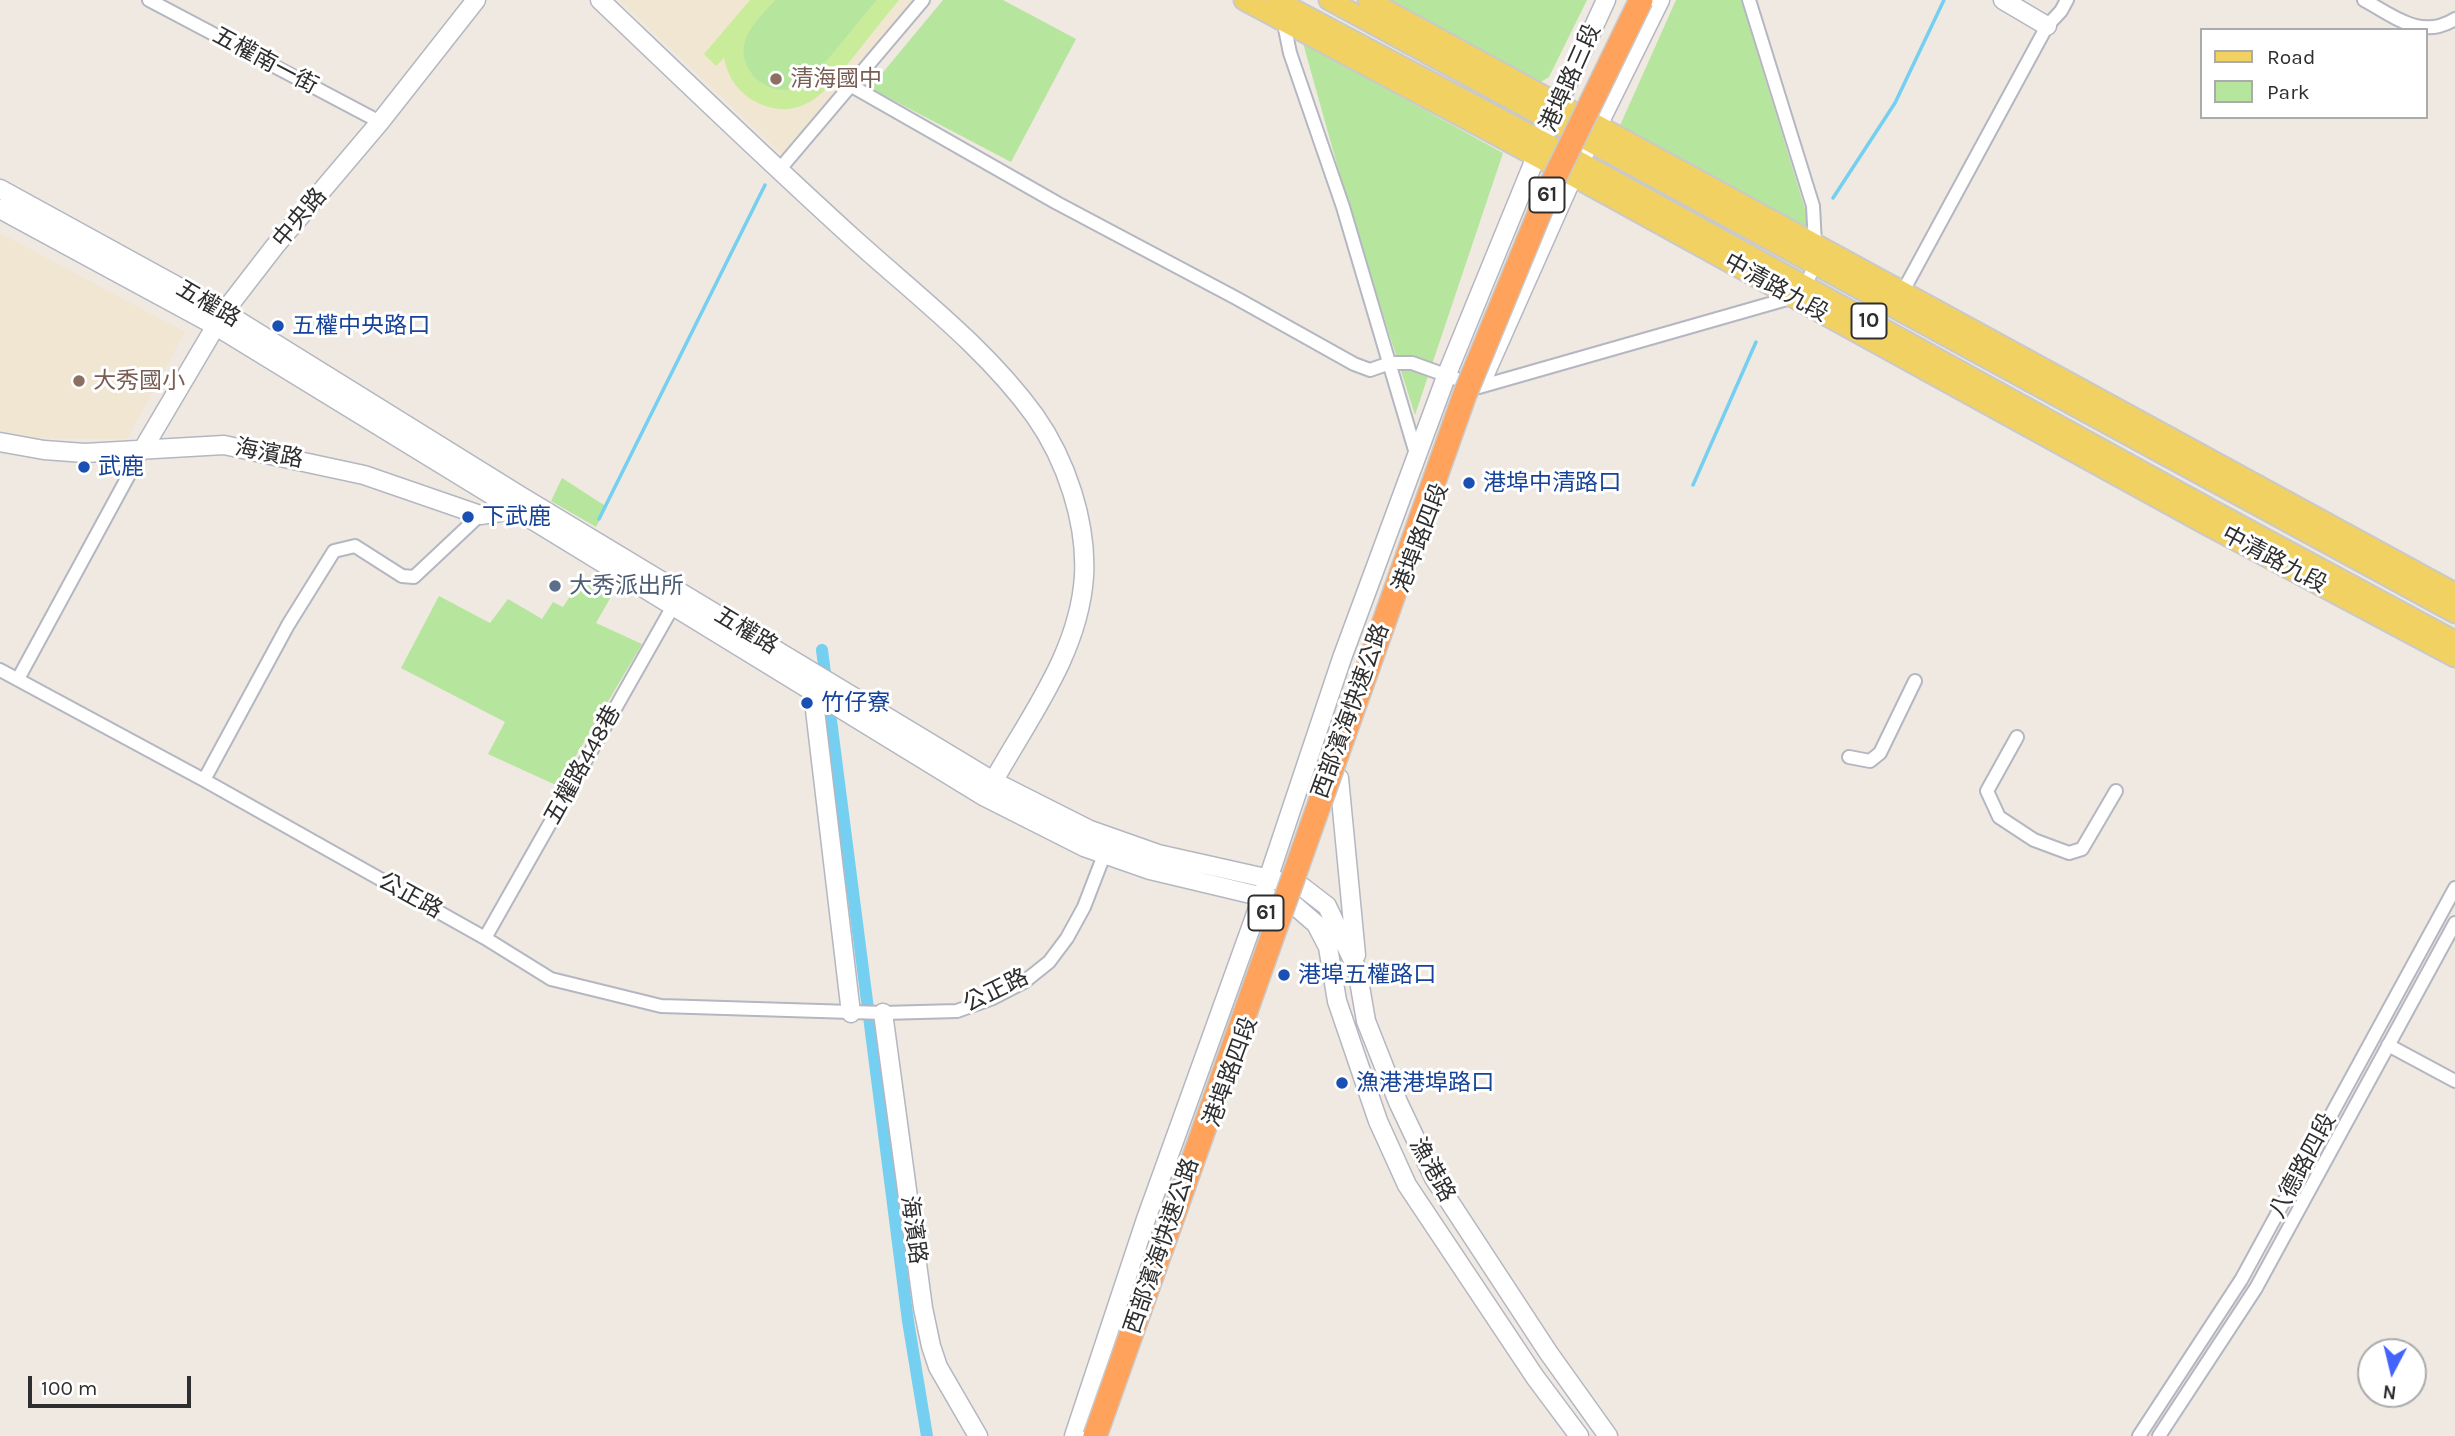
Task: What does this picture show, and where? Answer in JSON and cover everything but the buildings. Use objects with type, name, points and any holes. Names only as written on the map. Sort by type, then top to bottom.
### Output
[{"type":"highway","name":"西部濱海快速公路","points":[[1082,1436],[1451,390],[1542,173],[1624,0]]},
{"type":"highway","name":"西部濱海快速公路","points":[[1095,1436],[1465,394],[1551,184],[1641,0]]},
{"type":"main road","name":"中清路九段","points":[[1244,0],[1281,6],[1800,291],[2455,641]]},
{"type":"main road","name":"中清路九段","points":[[1329,0],[1815,243],[1902,293],[2455,593]]},
{"type":"main road","name":"中清路九段","points":[[1368,0],[1554,112]]},
{"type":"main road","name":"中清路九段","points":[[1594,133],[1816,263],[2455,613]]},
{"type":"main road","name":"中清路九段","points":[[1800,291],[2163,501],[2455,657]]},
{"type":"street","name":"五權南一街","points":[[149,0],[380,122]]},
{"type":"street","name":"中央路","points":[[143,449],[220,319],[275,246],[380,122],[476,0]]},
{"type":"street","points":[[600,0],[779,170],[1002,373],[1037,419],[1059,460],[1071,491],[1083,547],[1084,574],[1078,618],[1058,669],[989,789]]},
{"type":"street","points":[[779,170],[923,0]]},
{"type":"street","name":"港埠路三段","points":[[1539,149],[1606,0]]},
{"type":"street","name":"港埠路三段","points":[[1594,133],[1660,0]]},
{"type":"street","points":[[850,85],[1057,204],[1354,363],[1370,370],[1390,363],[1412,363],[1479,387],[1800,291],[1816,263],[1812,206],[1749,0]]},
{"type":"street","points":[[2003,0],[2047,26]]},
{"type":"street","points":[[1902,293],[2047,26],[2067,0]]},
{"type":"street","points":[[2364,0],[2415,26],[2425,28]]},
{"type":"street","points":[[1281,6],[1290,53],[1343,207],[1417,457]]},
{"type":"street","points":[[2427,28],[2455,19]]},
{"type":"street","name":"港埠路四段","points":[[1104,1436],[1198,1163],[1339,778],[1395,607],[1479,387],[1594,133]]},
{"type":"street","name":"港埠路四段","points":[[1074,1436],[1146,1219],[1262,897],[1342,658],[1447,374],[1539,149]]},
{"type":"street","name":"五權路","points":[[0,189],[220,319],[989,789],[1060,836],[1158,854],[1301,886]]},
{"type":"street","name":"五權路","points":[[0,209],[220,319]]},
{"type":"street","name":"海濱路","points":[[0,442],[44,450],[85,453],[224,445],[363,475],[480,515],[519,503]]},
{"type":"street","points":[[18,680],[143,449]]},
{"type":"street","points":[[204,780],[288,625],[334,551],[355,546],[402,576],[414,577],[480,515]]},
{"type":"street","name":"五權路","points":[[678,599],[813,693],[989,789]]},
{"type":"street","name":"五權路448巷","points":[[485,938],[678,599]]},
{"type":"street","name":"公正路","points":[[0,670],[204,780],[485,938],[551,979],[661,1006],[851,1013],[957,1011],[993,998],[1024,982],[1049,962],[1067,938],[1084,907],[1108,846]]},
{"type":"street","points":[[1849,757],[1870,761],[1880,752],[1915,681]]},
{"type":"street","points":[[813,693],[851,1013]]},
{"type":"street","points":[[2017,737],[1987,792],[1999,817],[2034,840],[2068,853],[2082,849],[2116,791]]},
{"type":"street","points":[[1339,778],[1357,969]]},
{"type":"street","name":"五權路","points":[[1108,846],[1150,870],[1293,904]]},
{"type":"street","name":"漁港路","points":[[1301,886],[1326,906],[1357,969],[1366,1021],[1410,1130],[1434,1178],[1548,1352],[1608,1436]]},
{"type":"street","name":"八德路四段","points":[[2139,1436],[2242,1280],[2451,907],[2455,888]]},
{"type":"street","name":"漁港路","points":[[1293,904],[1317,924],[1328,947],[1337,1001],[1378,1121],[1407,1185],[1535,1377],[1578,1436]]},
{"type":"street","name":"八德路四段","points":[[2159,1436],[2256,1288],[2455,923]]},
{"type":"street","name":"海濱路","points":[[883,1013],[921,1294],[931,1346],[939,1367],[978,1436]]},
{"type":"street","points":[[2388,1045],[2455,1081]]},
{"type":"street","points":[[2242,1280],[2256,1288]]},
{"type":"shaded area","name":"清海國中","points":[[619,0],[918,0],[785,157]]},
{"type":"shaded area","name":"大秀國小","points":[[0,233],[185,332],[127,439],[30,438],[0,430]]},
{"type":"green space","points":[[750,0],[775,0],[747,34],[743,49],[747,68],[768,87],[787,90],[812,79],[877,0],[899,0],[825,90],[814,99],[789,109],[775,108],[751,99],[735,85],[724,58],[716,66],[704,54]]},
{"type":"green space","points":[[775,0],[877,0],[812,79],[797,87],[777,90],[753,76],[747,68],[743,49],[747,34]]},
{"type":"green space","points":[[943,0],[1003,0],[1076,39],[1011,162],[870,88]]},
{"type":"green space","points":[[1387,0],[1587,0],[1549,77],[1539,83]]},
{"type":"green space","points":[[1676,0],[1741,0],[1813,235],[1618,130]]},
{"type":"green space","points":[[1303,43],[1503,153],[1415,415],[1348,204]]},
{"type":"green space","points":[[562,478],[607,507],[596,527],[551,501]]},
{"type":"green space","points":[[582,578],[612,595],[596,623],[642,644],[558,786],[488,754],[505,722],[401,668],[439,596],[490,623],[508,599],[542,619],[553,602],[563,607]]},
{"type":"waterway","points":[[1833,198],[1895,103],[1944,0]]},
{"type":"waterway","points":[[599,519],[765,185]]},
{"type":"waterway","points":[[1693,485],[1756,342]]},
{"type":"waterway","points":[[822,650],[908,1321],[927,1436]]},
{"type":"place","name":"清海國中","points":[[776,79]]},
{"type":"place","name":"五權中央路口","points":[[278,326]]},
{"type":"place","name":"大秀國小","points":[[79,381]]},
{"type":"place","name":"武鹿","points":[[84,467]]},
{"type":"place","name":"港埠中清路口","points":[[1469,483]]},
{"type":"place","name":"下武鹿","points":[[468,517]]},
{"type":"place","name":"大秀派出所","points":[[555,586]]},
{"type":"place","name":"竹仔寮","points":[[807,703]]},
{"type":"place","name":"港埠五權路口","points":[[1284,975]]},
{"type":"place","name":"漁港港埠路口","points":[[1342,1083]]}]
